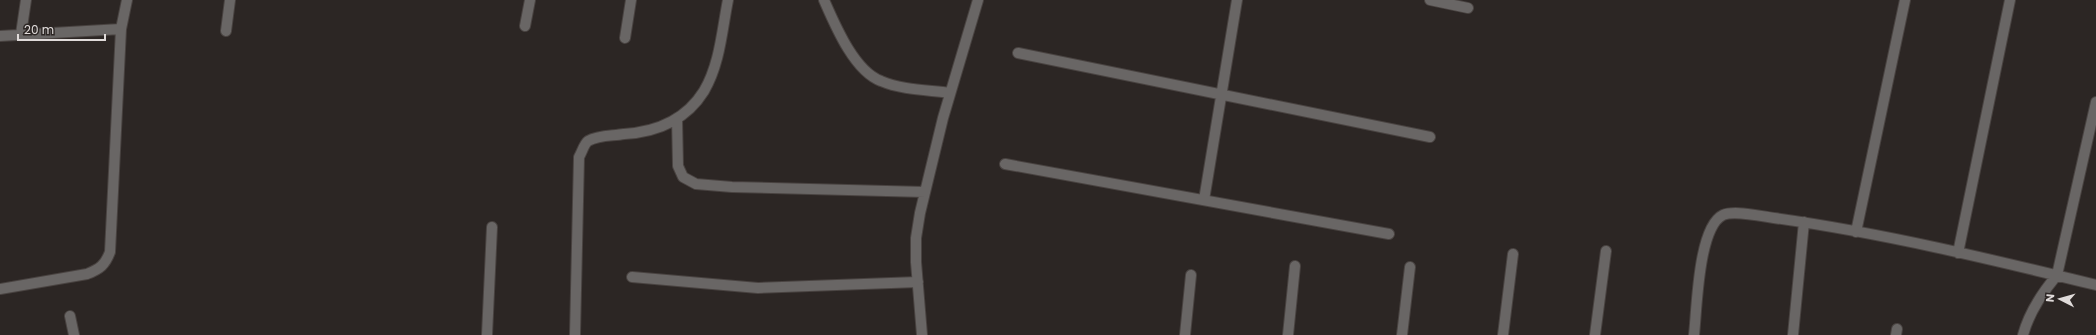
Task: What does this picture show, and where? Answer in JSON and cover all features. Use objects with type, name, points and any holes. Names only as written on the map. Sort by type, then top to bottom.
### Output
[{"type":"street","points":[[21,34],[26,0]]},
{"type":"street","points":[[0,289],[87,274],[98,270],[106,263],[110,252],[121,29],[127,0]]},
{"type":"street","points":[[226,31],[230,0]]},
{"type":"street","points":[[525,26],[530,0]]},
{"type":"street","points":[[625,38],[631,0]]},
{"type":"street","points":[[575,335],[577,191],[580,157],[586,142],[598,137],[643,133],[666,125],[687,112],[704,91],[716,64],[728,0]]},
{"type":"street","points":[[824,0],[847,47],[863,70],[880,81],[950,93]]},
{"type":"street","points":[[922,335],[916,238],[925,192],[950,93],[978,0]]},
{"type":"street","points":[[1204,200],[1237,0]]},
{"type":"street","points":[[1430,0],[1468,8]]},
{"type":"street","points":[[1856,232],[1905,0]]},
{"type":"street","points":[[1958,253],[2010,0]]},
{"type":"street","points":[[0,36],[121,29]]},
{"type":"street","points":[[1018,53],[1430,137]]},
{"type":"street","points":[[2023,335],[2025,325],[2040,296],[2057,276],[2096,102]]},
{"type":"street","points":[[677,118],[678,166],[683,176],[696,184],[732,187],[925,192]]},
{"type":"street","points":[[1005,164],[1389,234]]},
{"type":"street","points":[[1694,335],[1704,246],[1712,224],[1723,215],[1739,214],[1804,222],[1958,253],[2096,285]]},
{"type":"street","points":[[1793,335],[1804,222]]},
{"type":"street","points":[[487,335],[492,227]]},
{"type":"street","points":[[1595,335],[1606,251]]},
{"type":"street","points":[[1503,335],[1513,254]]},
{"type":"street","points":[[1288,335],[1295,266]]},
{"type":"street","points":[[1402,335],[1410,267]]},
{"type":"street","points":[[1186,335],[1191,274]]},
{"type":"street","points":[[632,277],[758,288],[918,282]]},
{"type":"street","points":[[70,316],[74,335]]}]
